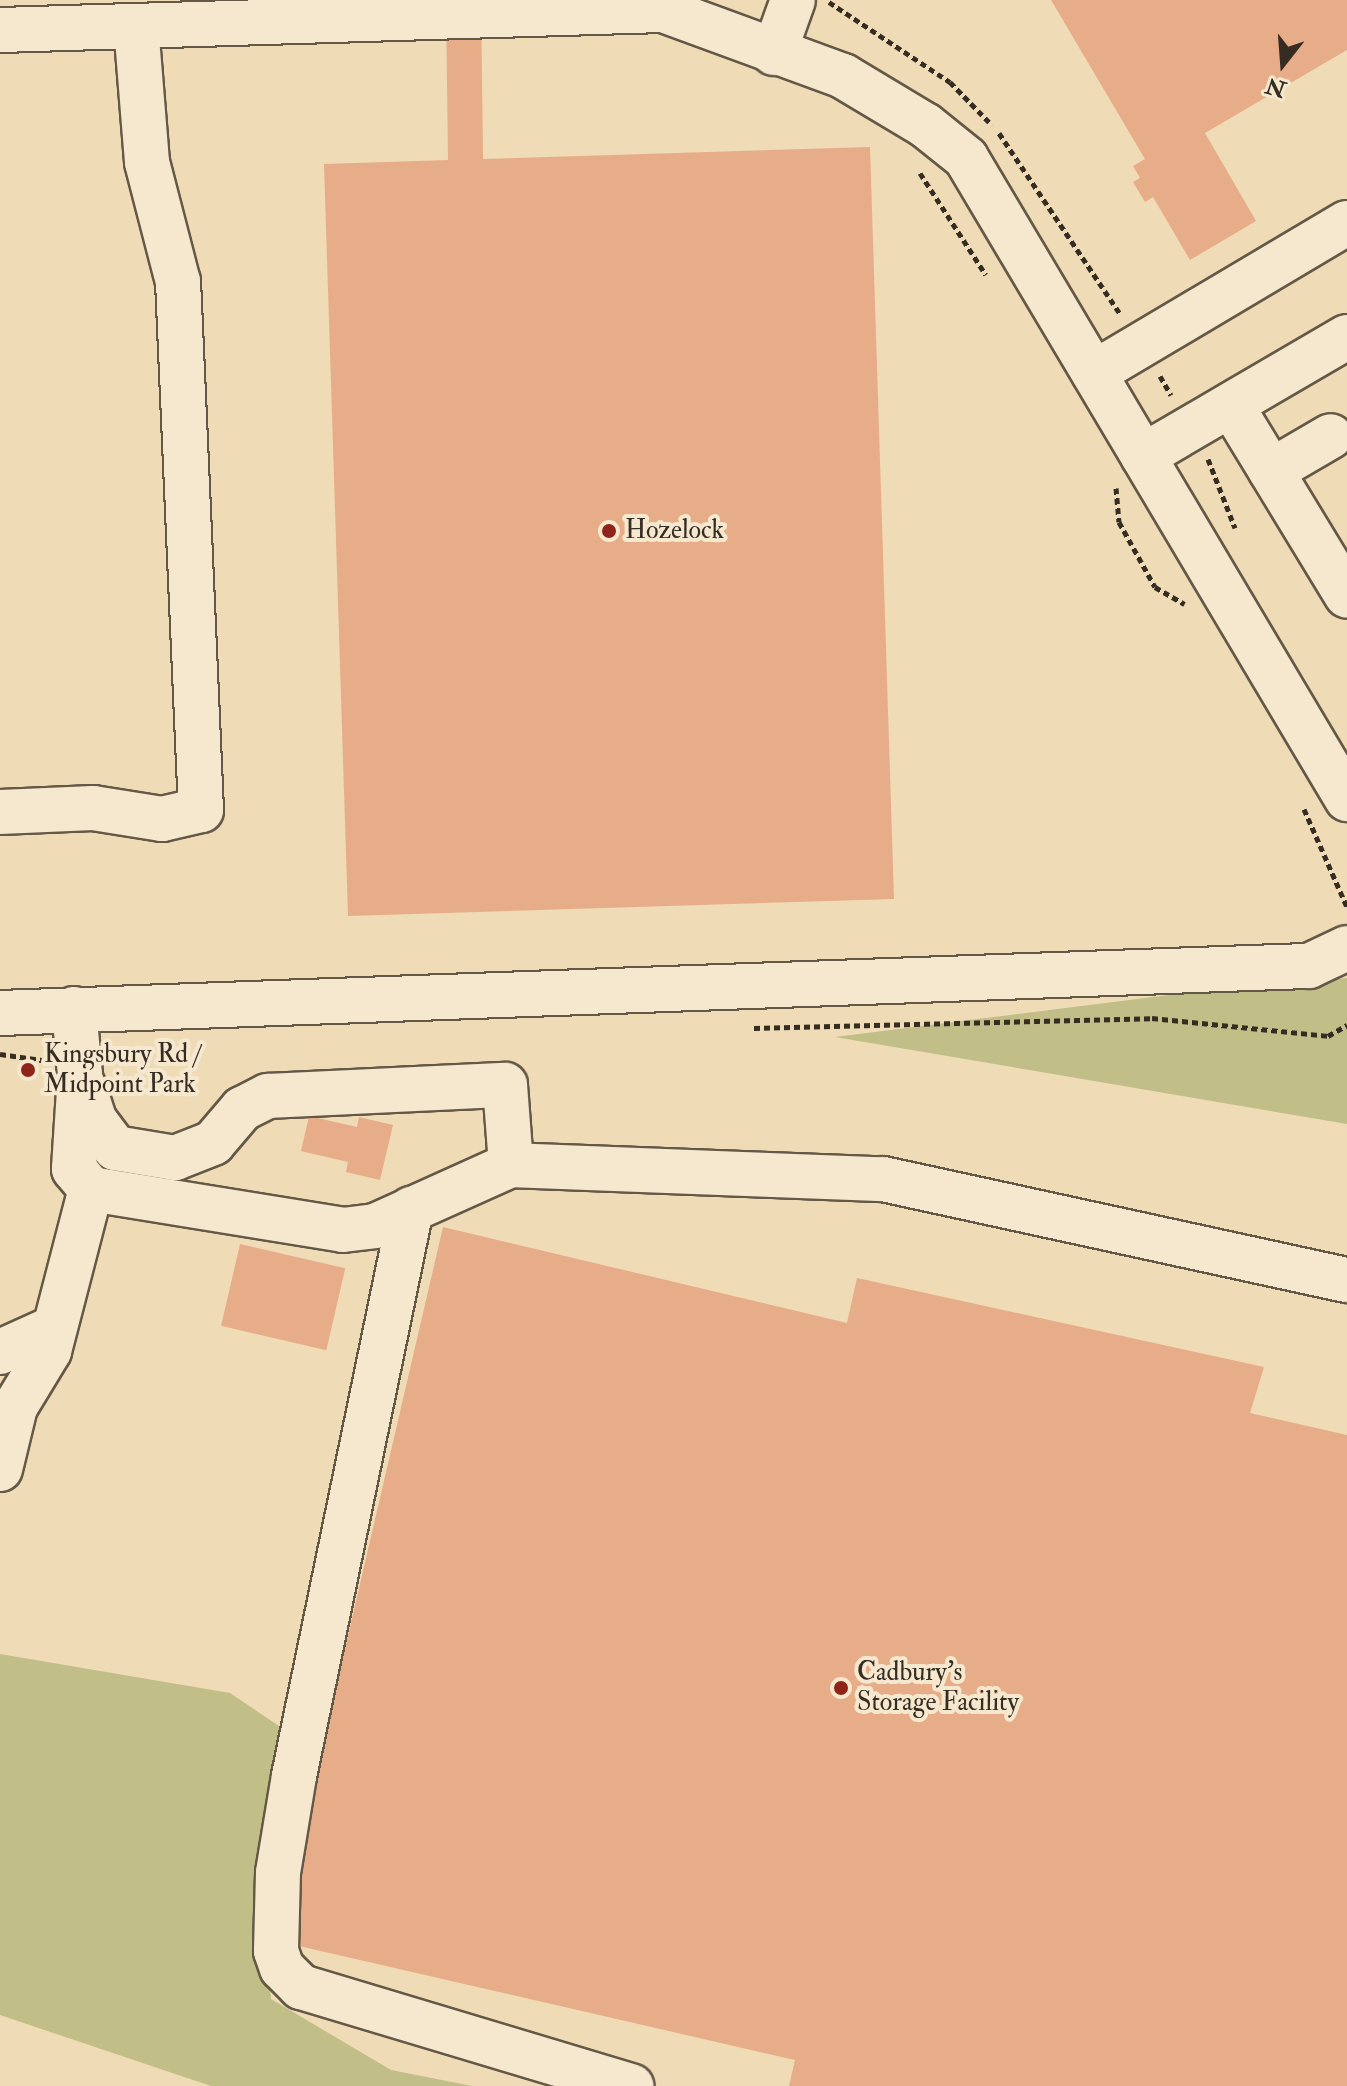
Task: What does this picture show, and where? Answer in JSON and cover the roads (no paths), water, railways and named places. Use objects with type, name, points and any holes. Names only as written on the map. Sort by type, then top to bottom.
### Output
[{"type":"lane","points":[[774,53],[793,0]]},
{"type":"lane","points":[[0,30],[663,10],[843,76],[925,125],[966,158],[1094,373],[1126,465],[1347,799]]},
{"type":"lane","points":[[0,812],[93,808],[162,819],[201,810],[178,282],[147,162],[136,26]]},
{"type":"lane","points":[[1094,373],[1347,223]]},
{"type":"lane","points":[[1126,465],[1347,337]]},
{"type":"lane","points":[[1231,405],[1271,471],[1331,534],[1347,596]]},
{"type":"lane","points":[[1271,471],[1331,436]]},
{"type":"lane","points":[[0,1013],[1309,966],[1347,948]]},
{"type":"lane","points":[[74,1009],[79,1068],[74,1169],[91,1189],[343,1230],[375,1226],[511,1165],[883,1179],[1347,1280]]},
{"type":"lane","points":[[79,1068],[95,1121],[115,1148],[175,1158],[213,1143],[242,1109],[268,1096],[505,1085],[511,1165]]},
{"type":"lane","points":[[0,1469],[15,1407],[49,1351],[51,1329],[91,1189]]},
{"type":"lane","points":[[411,1209],[297,1761],[278,1873],[276,1951],[282,1968],[301,1987],[632,2086]]},
{"type":"lane","points":[[0,1352],[51,1329]]},
{"type":"place","name":"Hozelock","points":[[609,531]]},
{"type":"place","name":"Kingsbury Rd / Midpoint Park","points":[[28,1070]]},
{"type":"place","name":"Cadbury's Storage Facility","points":[[841,1688]]}]
